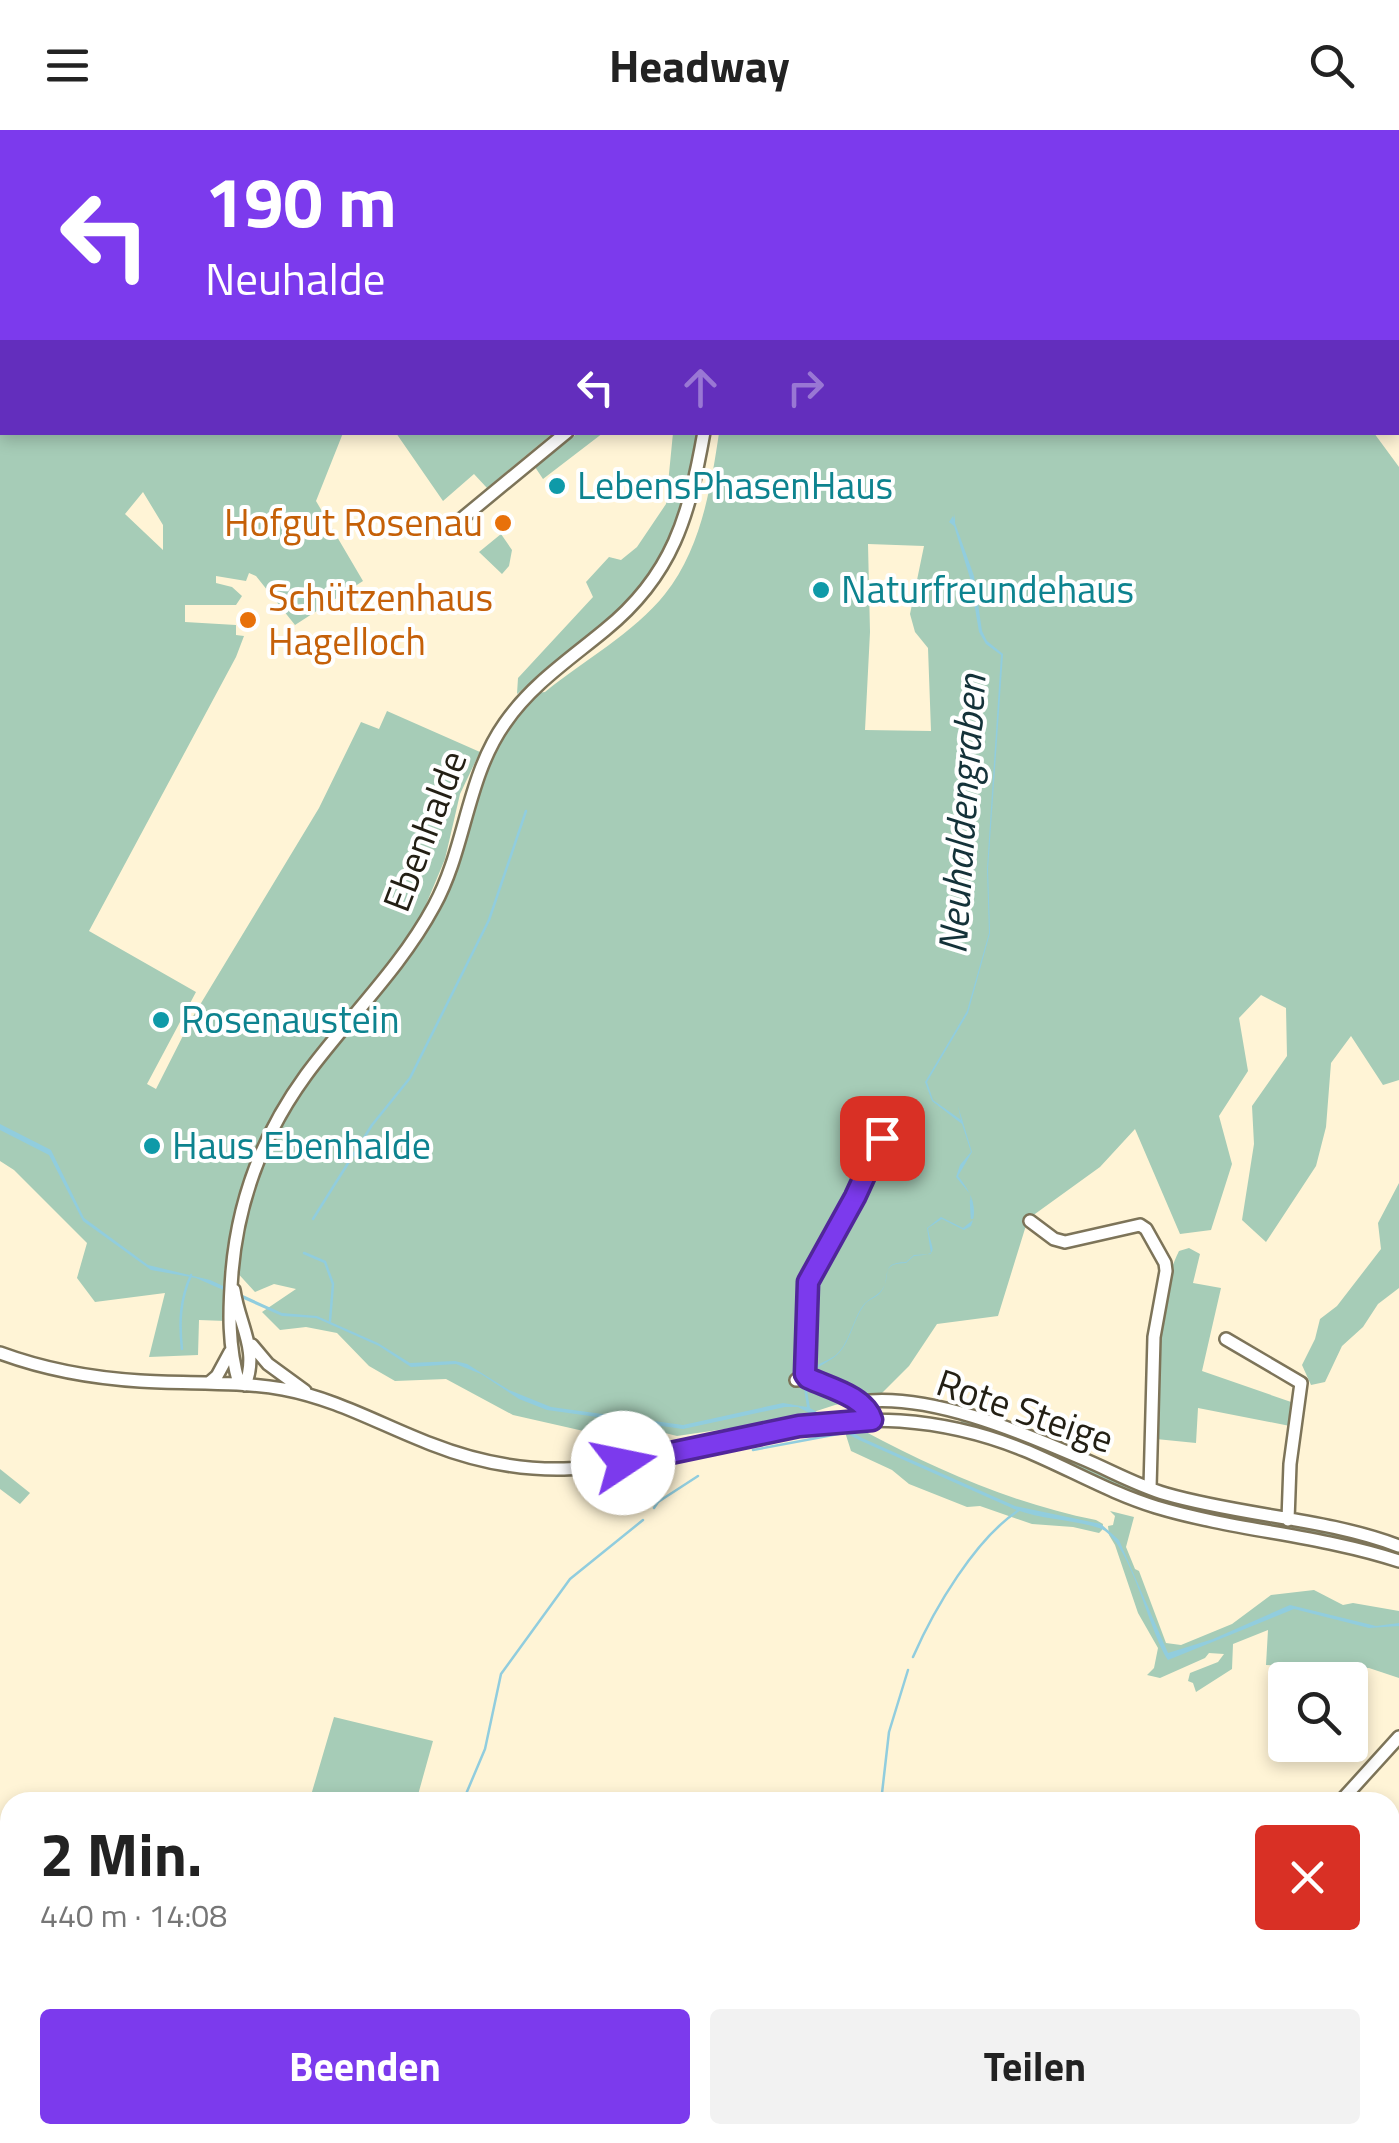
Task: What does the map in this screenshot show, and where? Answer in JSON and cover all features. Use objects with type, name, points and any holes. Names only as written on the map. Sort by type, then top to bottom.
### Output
[{"type":"street","points":[[459,520],[563,435]]},
{"type":"street","name":"Ebenhalde","points":[[242,1385],[230,1352],[228,1305],[232,1276],[247,1191],[281,1113],[308,1073],[404,954],[430,914],[451,870],[480,767],[506,721],[540,683],[628,609],[665,564],[689,508],[703,435]]},
{"type":"street","points":[[868,1420],[869,1412],[859,1402],[802,1379],[808,1282],[882,1138]]},
{"type":"street","name":"Rote Steige","points":[[1030,1221],[1054,1239],[1066,1242],[1140,1226],[1146,1229],[1165,1262],[1154,1338],[1150,1488]]},
{"type":"street","name":"Ebenhalde","points":[[232,1276],[240,1319],[250,1342],[252,1366],[242,1385]]},
{"type":"street","points":[[1226,1339],[1301,1383],[1290,1464],[1288,1520]]},
{"type":"street","points":[[250,1342],[280,1375],[313,1396]]},
{"type":"street","points":[[209,1383],[230,1352]]},
{"type":"street","points":[[0,1354],[78,1375],[242,1385],[313,1396],[447,1450],[530,1468],[612,1464],[799,1426],[868,1420],[925,1424],[980,1435],[1024,1450],[1158,1508],[1329,1541],[1399,1561]]},
{"type":"street","name":"Rote Steige","points":[[859,1402],[878,1400],[928,1407],[998,1426],[1150,1488],[1399,1546]]},
{"type":"street","points":[[1349,1792],[1399,1737]]},
{"type":"green space","points":[[0,435],[342,435],[316,501],[363,581],[295,625],[256,576],[249,573],[246,581],[216,576],[216,583],[232,587],[242,596],[236,605],[185,605],[185,622],[236,625],[236,635],[244,636],[89,931],[196,992],[147,1084],[156,1089],[192,1018],[319,808],[361,722],[379,729],[387,711],[480,752],[460,794],[445,859],[420,919],[387,972],[271,1123],[241,1187],[224,1273],[226,1321],[199,1320],[198,1355],[149,1357],[165,1293],[95,1302],[77,1278],[87,1243],[14,1170],[0,1161]],"holes":[[[143,492],[163,525],[163,550],[125,514]]]},
{"type":"green space","points":[[397,435],[551,435],[487,488],[474,474],[443,501]]},
{"type":"green space","points":[[575,435],[600,435],[543,479],[535,467]]},
{"type":"green space","points":[[673,435],[698,435],[679,523],[650,575],[610,619],[517,694],[518,678],[593,597],[586,582],[609,557],[621,560],[637,547],[666,504]]},
{"type":"green space","points":[[719,435],[1375,435],[1399,467],[1399,1080],[1383,1085],[1351,1036],[1331,1063],[1326,1127],[1316,1166],[1266,1242],[1242,1220],[1254,1144],[1252,1106],[1287,1056],[1286,1008],[1261,995],[1239,1018],[1248,1071],[1219,1116],[1232,1164],[1211,1230],[1180,1234],[1135,1129],[1100,1167],[1028,1219],[998,1316],[937,1324],[909,1366],[879,1396],[792,1419],[677,1436],[661,1432],[610,1437],[513,1415],[446,1379],[395,1381],[369,1366],[337,1333],[306,1327],[280,1330],[262,1312],[296,1289],[274,1284],[255,1292],[233,1268],[235,1246],[274,1127],[430,914],[478,775],[529,694],[545,692],[653,608],[687,557],[708,496]],"holes":[[[868,544],[924,546],[910,614],[915,632],[928,648],[931,731],[865,730],[870,632]]]},
{"type":"green space","points":[[501,534],[512,550],[509,566],[502,574],[479,552]]},
{"type":"green space","points":[[1399,1183],[1399,1288],[1378,1304],[1363,1327],[1342,1346],[1325,1382],[1311,1385],[1302,1365],[1320,1319],[1337,1306],[1381,1249],[1378,1223]]},
{"type":"green space","points":[[1189,1248],[1200,1254],[1193,1283],[1221,1288],[1202,1371],[1294,1403],[1290,1426],[1198,1408],[1196,1443],[1156,1439],[1158,1343],[1165,1294],[1179,1251]]},
{"type":"green space","points":[[962,1418],[1139,1487],[1399,1549],[1399,1555],[1160,1501],[960,1424]]},
{"type":"green space","points":[[864,1431],[977,1484],[1036,1505],[1096,1520],[1103,1524],[1102,1530],[1099,1533],[1032,1524],[980,1506],[967,1507],[909,1484],[892,1470],[851,1451],[845,1432]]},
{"type":"green space","points":[[0,1469],[30,1493],[20,1504],[0,1489]]},
{"type":"green space","points":[[1110,1511],[1134,1517],[1126,1547],[1166,1643],[1181,1645],[1232,1624],[1271,1595],[1314,1590],[1343,1605],[1353,1603],[1399,1611],[1399,1678],[1368,1668],[1368,1662],[1266,1665],[1268,1630],[1233,1644],[1232,1669],[1196,1692],[1188,1681],[1190,1673],[1218,1662],[1224,1654],[1209,1653],[1160,1678],[1147,1675],[1154,1668],[1158,1648],[1138,1613],[1109,1535],[1108,1526],[1113,1525],[1115,1516]]},
{"type":"green space","points":[[334,1717],[433,1741],[419,1792],[312,1792]]},
{"type":"water","points":[[955,514],[974,576],[982,631],[987,641],[1003,654],[988,869],[990,933],[968,1013],[927,1082],[933,1100],[961,1120],[958,1106],[972,1152],[958,1176],[969,1193],[956,1177],[971,1152],[962,1124],[932,1101],[925,1082],[967,1011],[989,933],[987,869],[1001,655],[986,644],[979,632],[970,578],[954,526],[949,522]]},
{"type":"water","points":[[0,1124],[51,1150],[84,1218],[148,1265],[210,1280],[282,1313],[317,1316],[378,1343],[410,1363],[467,1364],[509,1390],[551,1407],[683,1425],[783,1403],[807,1407],[804,1387],[805,1376],[841,1349],[862,1307],[866,1302],[880,1292],[884,1287],[878,1295],[866,1303],[861,1310],[842,1350],[805,1379],[810,1408],[862,1438],[1015,1506],[1101,1524],[1119,1540],[1168,1653],[1213,1639],[1290,1605],[1376,1626],[1399,1626],[1369,1628],[1294,1609],[1168,1660],[1120,1549],[1099,1528],[1014,1509],[859,1440],[798,1407],[683,1429],[547,1410],[456,1364],[411,1367],[379,1346],[316,1318],[282,1316],[196,1278],[151,1270],[83,1221],[49,1155],[0,1130]]},
{"type":"water","points":[[941,1217],[963,1228],[973,1220],[964,1230],[942,1219],[928,1228],[931,1253],[927,1228]]},
{"type":"waterway","points":[[313,1219],[372,1125],[410,1078],[489,920],[526,811]]},
{"type":"waterway","name":"Neuhaldengraben","points":[[971,1201],[972,1218]]},
{"type":"waterway","points":[[304,1253],[325,1262],[333,1284],[330,1321]]},
{"type":"waterway","points":[[182,1349],[181,1311],[191,1275]]},
{"type":"waterway","points":[[753,1450],[849,1432]]},
{"type":"waterway","points":[[654,1508],[698,1476]]},
{"type":"waterway","points":[[913,1657],[957,1576],[987,1538],[1019,1510]]},
{"type":"waterway","points":[[467,1792],[485,1749],[501,1674],[570,1579],[643,1520]]},
{"type":"waterway","points":[[882,1792],[889,1732],[908,1670]]},
{"type":"place","name":"LebensPhasenHaus","points":[[557,486]]},
{"type":"place","name":"Hofgut Rosenau","points":[[503,523]]},
{"type":"place","name":"Naturfreundehaus","points":[[821,590]]},
{"type":"place","name":"Schützenhaus Hagelloch","points":[[248,620]]},
{"type":"place","name":"Rosenaustein","points":[[161,1020]]},
{"type":"place","name":"Haus Ebenhalde","points":[[152,1146]]},
{"type":"route","points":[[623,1463],[799,1426],[872,1420],[859,1402],[805,1374],[806,1306],[812,1273],[855,1197],[882,1138]]}]
